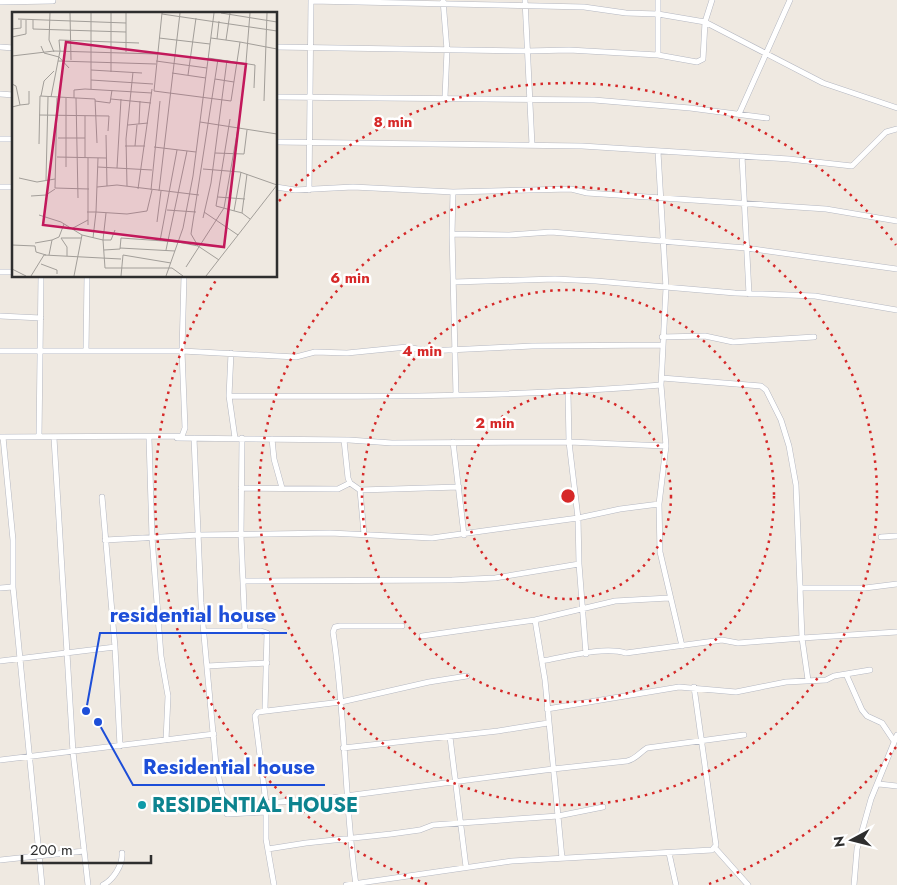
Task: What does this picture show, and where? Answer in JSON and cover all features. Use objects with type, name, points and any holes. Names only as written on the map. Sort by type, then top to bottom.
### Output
[{"type":"street","points":[[658,0],[658,55]]},
{"type":"street","points":[[278,47],[527,52],[569,50],[658,55],[700,61],[703,59],[705,22],[712,0]]},
{"type":"street","points":[[739,114],[768,53],[790,0]]},
{"type":"street","points":[[0,2],[53,1]]},
{"type":"street","points":[[309,190],[311,1],[525,2],[626,13],[658,14],[705,22],[823,83],[897,108]]},
{"type":"street","points":[[443,1],[447,50],[446,97]]},
{"type":"street","points":[[525,2],[532,145]]},
{"type":"street","points":[[278,97],[446,97],[594,100],[767,118]]},
{"type":"street","points":[[278,142],[582,146],[742,156],[852,166],[886,132],[897,129]]},
{"type":"street","points":[[658,152],[666,288],[662,337],[662,385],[666,446],[659,504],[660,552],[669,598],[682,646]]},
{"type":"street","points":[[742,156],[749,294]]},
{"type":"street","points":[[278,187],[309,190],[353,187],[453,192],[571,189],[587,193],[660,199],[826,209],[897,221]]},
{"type":"street","points":[[453,192],[452,234],[456,395]]},
{"type":"street","points":[[452,234],[508,235],[551,232],[746,248],[831,258],[897,269]]},
{"type":"street","points":[[39,437],[41,278]]},
{"type":"street","points":[[86,351],[87,278]]},
{"type":"street","points":[[177,438],[182,436],[185,428],[182,351],[184,278]]},
{"type":"street","points":[[454,282],[554,279],[749,294],[815,296],[897,310]]},
{"type":"street","points":[[0,316],[41,318]]},
{"type":"street","points":[[662,337],[705,336],[733,342],[814,337]]},
{"type":"street","points":[[0,351],[182,351],[296,358],[316,352],[347,353],[407,347],[428,351],[662,345]]},
{"type":"street","points":[[231,354],[229,396],[238,438],[245,631]]},
{"type":"street","points":[[662,378],[761,386],[766,390],[781,420],[789,446],[796,485],[802,638],[808,680]]},
{"type":"street","points":[[229,396],[568,393],[662,385]]},
{"type":"street","points":[[568,393],[569,442],[578,518],[579,564],[586,654]]},
{"type":"street","points":[[42,885],[19,658],[13,587],[13,540],[2,437],[238,438],[392,443],[453,442],[508,444],[569,442],[666,446]]},
{"type":"street","points":[[54,438],[73,752],[88,884]]},
{"type":"street","points":[[149,438],[152,537],[161,656],[168,696],[166,740]]},
{"type":"street","points":[[194,438],[204,631],[216,766],[225,812],[227,814],[264,812]]},
{"type":"street","points":[[272,439],[274,459],[282,488]]},
{"type":"street","points":[[344,440],[350,483],[360,490],[458,487]]},
{"type":"street","points":[[453,442],[464,535]]},
{"type":"street","points":[[241,488],[338,489],[350,483]]},
{"type":"street","points":[[360,490],[364,534]]},
{"type":"street","points":[[102,497],[115,647],[120,746]]},
{"type":"street","points":[[105,540],[199,535],[364,534],[432,538],[578,518],[620,509],[659,504]]},
{"type":"street","points":[[881,537],[897,536]]},
{"type":"street","points":[[243,581],[460,580],[495,578],[579,564]]},
{"type":"street","points":[[800,588],[865,588],[897,584]]},
{"type":"street","points":[[0,588],[13,587]]},
{"type":"street","points":[[422,636],[535,620],[582,611],[615,601],[669,598]]},
{"type":"street","points":[[535,620],[542,661],[562,858]]},
{"type":"street","points":[[356,885],[350,839],[335,627],[402,626]]},
{"type":"street","points":[[204,631],[261,631],[267,633],[265,709]]},
{"type":"street","points":[[542,661],[618,651],[626,654],[722,640],[738,643],[897,632]]},
{"type":"street","points":[[0,661],[115,647]]},
{"type":"street","points":[[207,666],[267,663]]},
{"type":"street","points":[[547,709],[679,687],[736,692],[786,682],[826,680],[870,670]]},
{"type":"street","points":[[846,674],[862,710],[867,716],[882,723],[894,741]]},
{"type":"street","points":[[274,885],[268,849],[264,812],[266,803],[255,716],[258,712],[265,709],[341,702],[429,682],[467,676]]},
{"type":"street","points":[[694,687],[715,848],[748,885]]},
{"type":"street","points":[[343,748],[548,723]]},
{"type":"street","points":[[0,760],[214,734]]},
{"type":"street","points":[[266,803],[347,796],[553,769],[627,762],[634,760],[640,752],[647,748],[744,734]]},
{"type":"street","points":[[854,885],[857,849],[871,799],[879,784],[897,735]]},
{"type":"street","points":[[450,736],[454,782],[466,867]]},
{"type":"street","points":[[879,784],[897,786]]},
{"type":"street","points":[[268,849],[420,830],[433,825],[558,816],[603,807]]},
{"type":"street","points":[[346,885],[466,867],[562,858],[631,853],[670,853],[715,848]]},
{"type":"street","points":[[0,860],[84,851]]},
{"type":"street","points":[[103,885],[112,880],[120,865],[122,853]]},
{"type":"street","points":[[670,853],[674,884]]},
{"type":"place","name":"residential house","points":[[86,711]]},
{"type":"place","name":"Residential house","points":[[98,722]]},
{"type":"place","name":"RESIDENTIAL HOUSE","points":[[142,805]]}]
